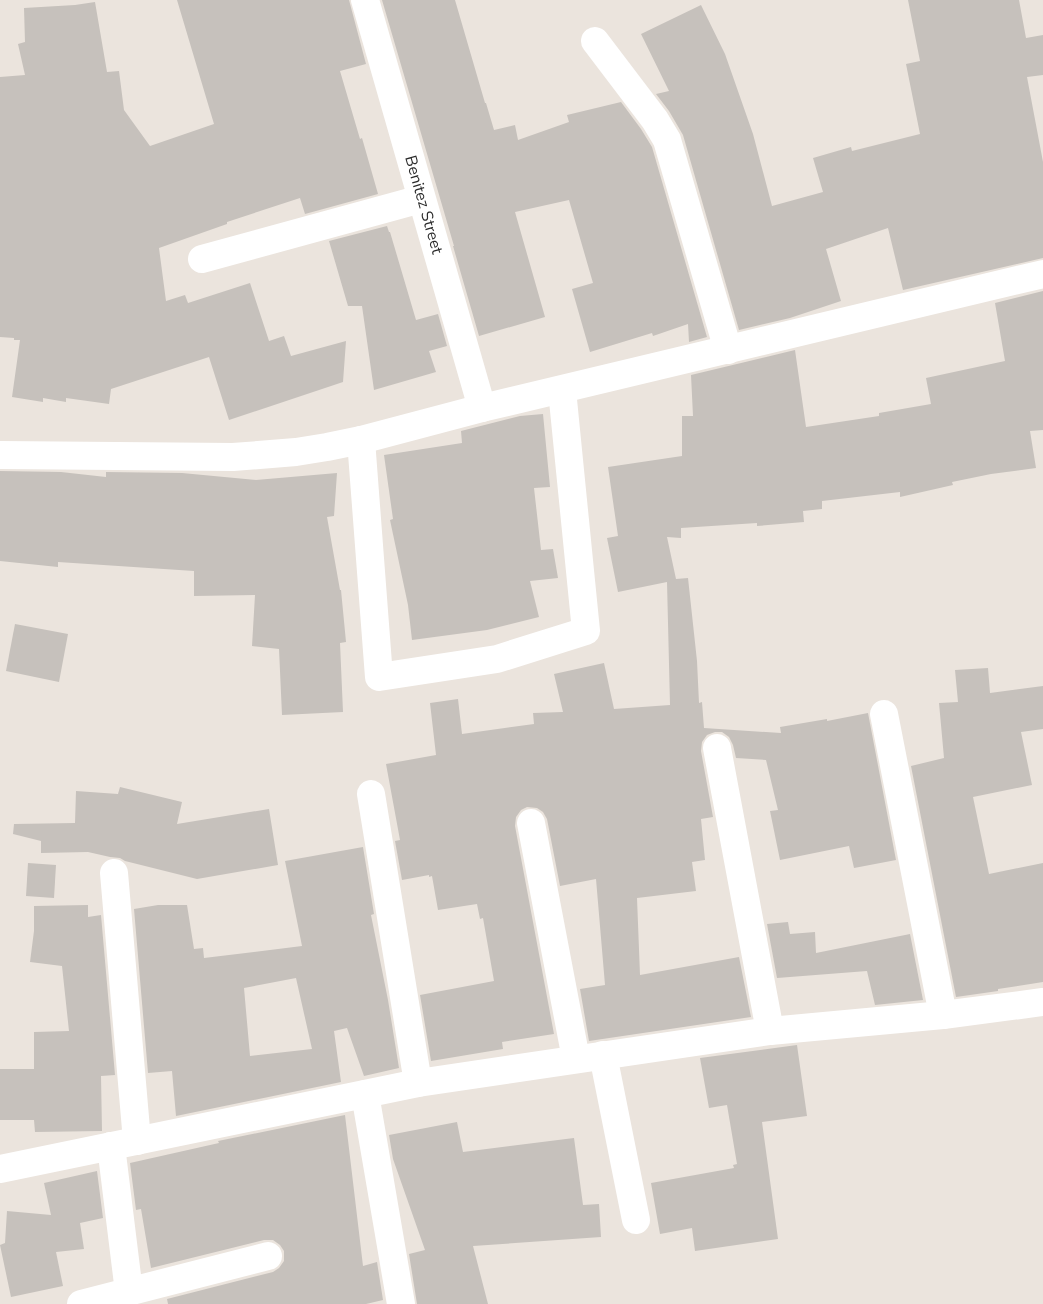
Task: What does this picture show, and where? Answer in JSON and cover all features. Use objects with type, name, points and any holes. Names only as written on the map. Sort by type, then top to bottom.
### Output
[{"type":"street","name":"Benitez Street","points":[[365,0],[482,408]]},
{"type":"street","points":[[595,40],[655,120],[667,140],[728,350]]},
{"type":"street","points":[[202,259],[421,199]]},
{"type":"street","points":[[0,454],[233,457],[296,452],[361,440],[482,408],[1043,274]]},
{"type":"street","points":[[361,440],[380,677],[497,659],[586,631],[562,390]]},
{"type":"street","points":[[884,714],[943,1015]]},
{"type":"street","points":[[717,748],[770,1031]]},
{"type":"street","points":[[371,794],[418,1083]]},
{"type":"street","points":[[531,823],[590,1057],[636,1220]]},
{"type":"street","points":[[114,873],[129,1292]]},
{"type":"street","points":[[0,1169],[418,1083],[770,1031],[943,1015],[1043,1002]]},
{"type":"street","points":[[365,1094],[401,1304]]},
{"type":"street","points":[[81,1304],[268,1256]]},
{"type":"building","points":[[177,0],[349,0],[366,64],[340,71],[378,194],[305,214],[300,198],[159,248],[166,301],[185,295],[188,303],[250,283],[269,341],[284,336],[291,356],[346,341],[343,382],[229,420],[209,357],[111,389],[109,404],[66,398],[66,402],[43,398],[43,402],[12,397],[20,340],[0,337],[0,77],[25,75],[18,44],[25,42],[24,8],[95,2],[107,72],[119,71],[124,110],[150,146],[214,124]]},
{"type":"building","points":[[382,0],[455,0],[494,130],[515,125],[518,140],[569,122],[567,115],[621,102],[652,147],[707,337],[689,342],[688,324],[653,336],[652,333],[590,352],[572,289],[593,283],[569,200],[515,212],[545,317],[479,336]]},
{"type":"building","points":[[908,0],[1019,0],[1026,38],[1043,35],[1043,75],[1027,77],[1043,162],[1043,258],[903,290],[888,228],[826,249],[841,301],[790,318],[739,330],[683,135],[656,94],[669,91],[641,34],[701,5],[725,54],[753,134],[772,206],[823,192],[813,158],[851,147],[852,151],[920,134],[906,64],[920,61]]},
{"type":"building","points":[[387,226],[416,320],[438,314],[447,346],[429,351],[436,372],[374,390],[362,306],[348,306],[329,241]]},
{"type":"building","points":[[1043,291],[1043,430],[1030,431],[1036,468],[952,482],[953,485],[900,497],[900,492],[822,501],[822,509],[803,511],[804,522],[681,528],[681,538],[667,537],[676,579],[688,578],[699,703],[702,702],[704,728],[781,733],[780,727],[868,713],[896,860],[854,868],[849,846],[780,860],[770,811],[778,810],[766,760],[736,758],[729,737],[722,732],[707,735],[702,742],[701,751],[713,817],[701,819],[705,860],[692,862],[696,891],[637,898],[640,975],[739,957],[751,1017],[589,1041],[580,989],[605,985],[596,879],[560,886],[547,819],[537,808],[527,807],[521,810],[516,817],[515,826],[554,1034],[502,1042],[503,1049],[431,1061],[420,995],[494,981],[483,918],[480,919],[477,904],[438,910],[432,876],[402,880],[395,841],[400,840],[386,764],[436,755],[430,703],[458,699],[462,734],[534,724],[533,713],[563,712],[554,674],[604,663],[614,709],[670,705],[667,582],[618,592],[607,538],[618,536],[608,467],[682,456],[682,416],[693,416],[691,375],[795,350],[806,427],[879,416],[879,413],[931,404],[926,378],[1005,361],[995,303]]},
{"type":"building","points":[[543,414],[550,487],[534,488],[541,550],[553,549],[558,578],[530,581],[539,617],[487,630],[412,640],[408,605],[390,520],[393,519],[384,455],[462,443],[461,431],[520,416]]},
{"type":"building","points":[[0,471],[61,472],[106,477],[106,472],[182,473],[256,480],[337,473],[334,516],[327,517],[341,590],[346,642],[340,643],[343,712],[282,715],[279,649],[252,646],[255,595],[194,596],[194,571],[58,562],[58,567],[0,561]]},
{"type":"building","points":[[15,624],[68,634],[59,682],[6,671]]},
{"type":"building","points":[[988,668],[990,693],[1043,686],[1043,729],[1021,732],[1032,785],[973,797],[989,874],[1043,863],[1043,982],[956,997],[911,766],[944,758],[939,703],[958,702],[955,670]]},
{"type":"building","points":[[120,787],[182,802],[177,824],[269,809],[278,865],[197,879],[120,858],[88,852],[41,853],[41,841],[13,834],[14,824],[75,823],[76,791],[118,794]]},
{"type":"building","points":[[363,847],[374,914],[371,915],[399,1068],[364,1076],[347,1028],[334,1031],[341,1082],[176,1116],[172,1071],[148,1073],[134,909],[158,905],[187,905],[194,949],[203,948],[204,958],[302,946],[285,861]],"holes":[[[296,978],[312,1049],[250,1056],[244,988]]]},
{"type":"building","points":[[28,863],[56,865],[54,898],[26,896]]},
{"type":"building","points":[[88,905],[88,917],[101,915],[115,1075],[101,1076],[102,1131],[35,1132],[34,1120],[0,1120],[0,1069],[34,1069],[34,1032],[69,1031],[62,966],[30,962],[34,906]]},
{"type":"building","points":[[788,922],[790,934],[815,932],[816,953],[910,934],[923,1000],[875,1005],[867,971],[777,978],[767,924]]},
{"type":"building","points":[[797,1045],[807,1116],[762,1122],[778,1239],[695,1251],[692,1228],[660,1234],[651,1183],[734,1168],[733,1165],[737,1164],[727,1105],[709,1108],[700,1058]]},
{"type":"building","points":[[345,1115],[363,1266],[377,1262],[383,1300],[366,1304],[168,1304],[167,1299],[273,1272],[284,1261],[284,1251],[273,1240],[264,1240],[151,1268],[141,1209],[136,1210],[130,1163],[219,1143],[218,1141]]},
{"type":"building","points":[[457,1122],[463,1152],[574,1138],[583,1205],[599,1204],[601,1237],[473,1246],[488,1304],[417,1304],[409,1254],[425,1250],[393,1159],[389,1135]]},
{"type":"building","points":[[97,1171],[103,1218],[80,1223],[84,1249],[56,1252],[63,1286],[11,1297],[0,1245],[5,1243],[7,1211],[51,1215],[44,1183]]}]
